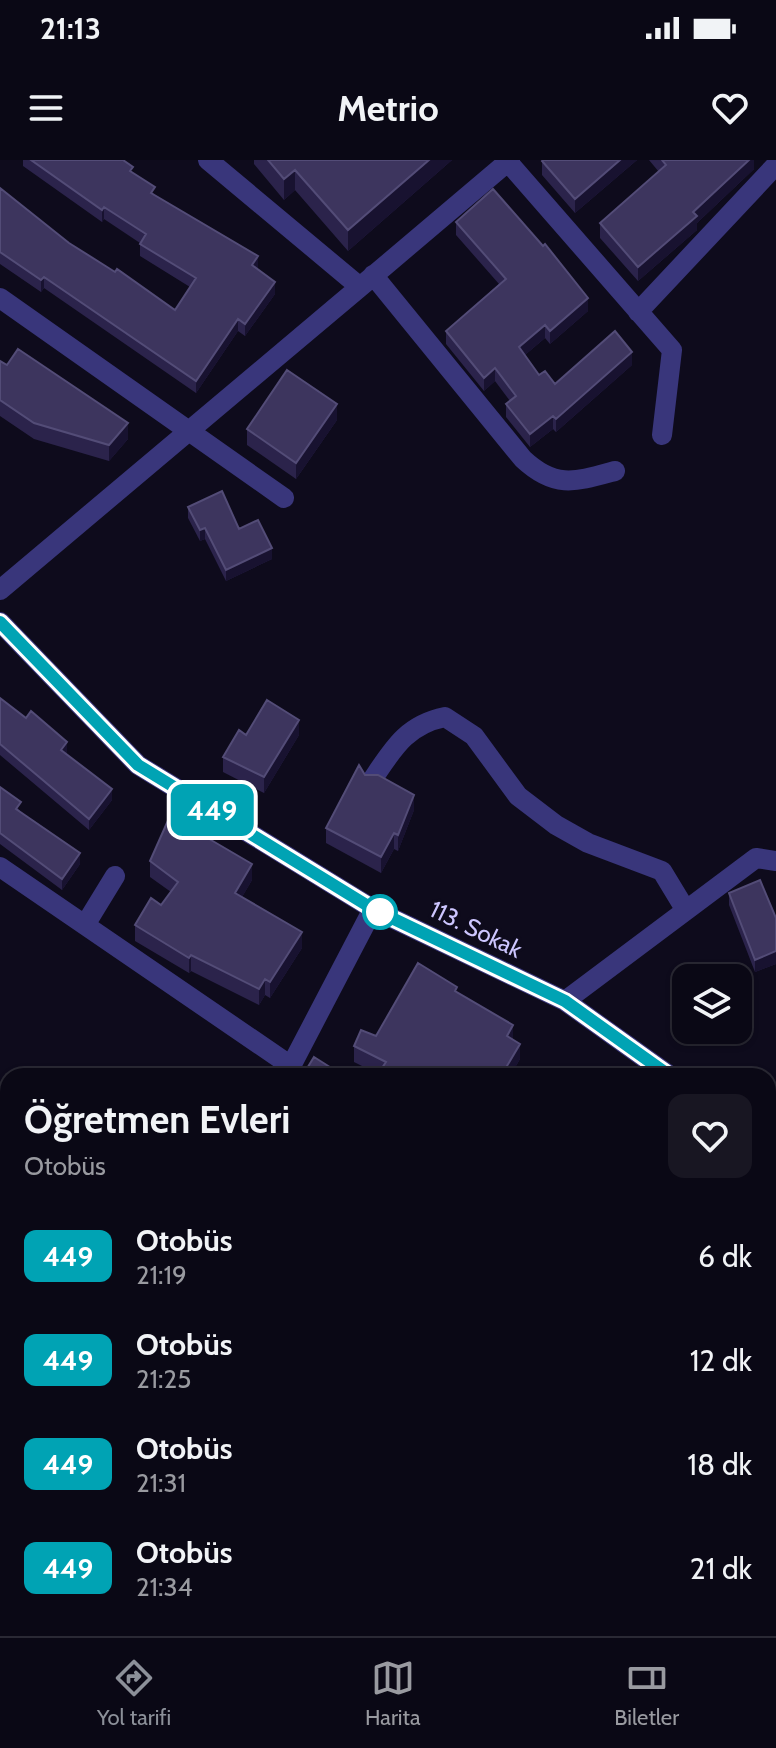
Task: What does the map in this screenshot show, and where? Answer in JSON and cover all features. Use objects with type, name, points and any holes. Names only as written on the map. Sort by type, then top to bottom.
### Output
[{"type":"street","points":[[208,160],[366,281],[540,475],[560,481],[615,471]]},
{"type":"street","points":[[0,590],[509,161],[672,350],[662,435]]},
{"type":"street","points":[[638,312],[776,165]]},
{"type":"street","points":[[0,298],[284,498]]},
{"type":"street","name":"113. Sokak","points":[[0,622],[138,765],[373,909],[565,1001],[659,1068]]},
{"type":"street","points":[[372,780],[394,746],[421,722],[445,717],[474,736],[518,796],[556,825],[588,843],[662,871],[685,909]]},
{"type":"street","points":[[565,1001],[756,858],[776,861]]},
{"type":"street","points":[[0,867],[285,1068]]},
{"type":"street","points":[[85,925],[115,876]]},
{"type":"street","points":[[291,1068],[373,909]]},
{"type":"building","points":[[31,160],[123,160],[133,167],[130,171],[155,187],[151,193],[258,256],[252,265],[275,282],[245,324],[238,319],[196,381],[44,277],[41,280],[0,252],[0,188],[69,243],[115,272],[117,269],[175,310],[196,278],[140,244],[146,234],[104,207],[102,210]]},
{"type":"building","points":[[268,160],[429,160],[348,230],[295,170],[284,179]]},
{"type":"building","points":[[543,160],[620,160],[575,199]]},
{"type":"building","points":[[662,160],[749,160],[693,212],[697,216],[638,267],[600,223],[666,165]]},
{"type":"building","points":[[493,189],[543,246],[545,244],[588,298],[550,331],[545,325],[519,347],[539,375],[545,371],[555,384],[615,331],[632,352],[556,419],[553,416],[530,434],[506,404],[516,396],[495,368],[484,378],[446,331],[506,279],[456,222]]},
{"type":"building","points":[[18,349],[128,423],[109,445],[34,423],[0,400],[0,361],[7,365]]},
{"type":"building","points":[[287,370],[337,404],[296,463],[247,429]]},
{"type":"building","points":[[222,491],[239,529],[258,520],[272,548],[226,570],[205,528],[200,530],[188,507]]},
{"type":"building","points":[[0,698],[26,718],[31,711],[67,742],[61,750],[112,789],[89,819],[0,744]]},
{"type":"building","points":[[267,700],[299,720],[264,777],[223,757],[239,730],[246,735]]},
{"type":"building","points":[[359,765],[365,775],[378,775],[414,795],[398,835],[394,833],[381,857],[326,828]]},
{"type":"building","points":[[0,787],[21,802],[16,809],[80,853],[62,879],[0,833]]},
{"type":"building","points":[[170,816],[252,864],[235,893],[302,932],[270,982],[265,979],[259,989],[191,955],[189,958],[135,925],[151,898],[161,905],[178,882],[150,861]]},
{"type":"building","points":[[760,880],[776,918],[776,951],[755,960],[729,893]]},
{"type":"building","points":[[418,963],[457,987],[455,991],[513,1025],[507,1036],[520,1044],[506,1068],[382,1068],[386,1062],[354,1046],[361,1030],[376,1036]]},
{"type":"building","points":[[314,1057],[331,1068],[307,1068]]},
{"type":"bus line","name":"449","points":[[0,622],[138,765],[373,909],[565,1001],[661,1068]]}]
